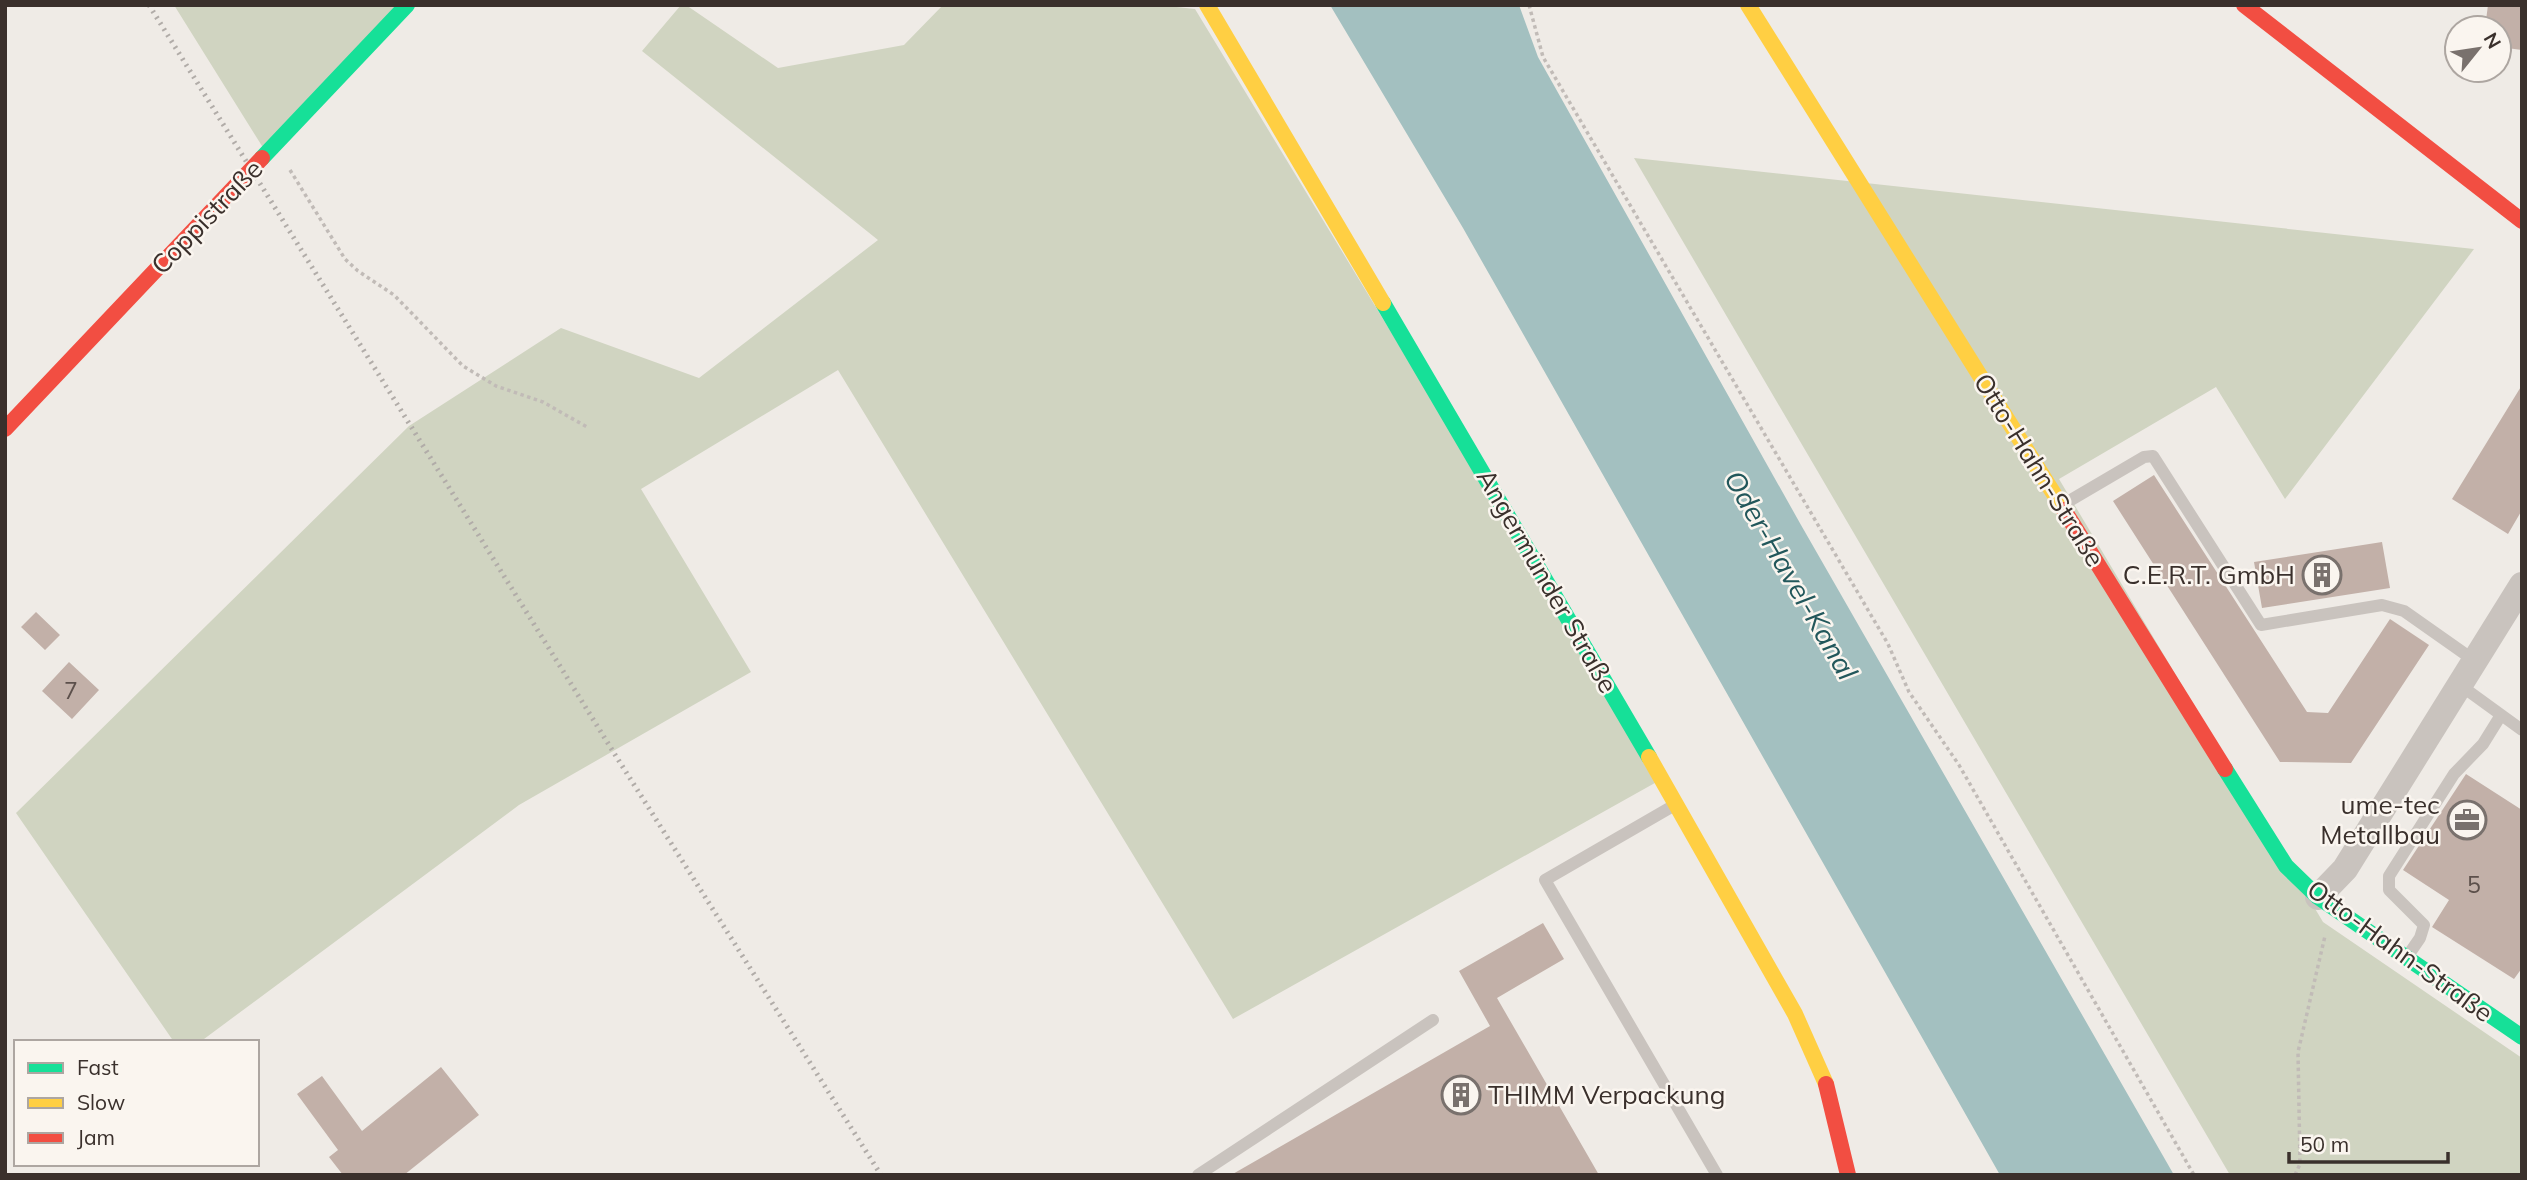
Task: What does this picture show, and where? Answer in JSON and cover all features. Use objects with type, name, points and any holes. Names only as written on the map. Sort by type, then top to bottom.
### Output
[{"type":"street","name":"Coppistraße","points":[[5,429],[407,5]]},
{"type":"street","name":"Angermünder Straße","points":[[1206,5],[1676,804],[1796,1014],[1815,1056],[1839,1126],[1848,1175]]},
{"type":"street","name":"Otto-Hahn-Straße","points":[[1748,5],[2286,866],[2325,902],[2522,1037]]},
{"type":"street","points":[[2244,5],[2280,30],[2522,220]]},
{"type":"street","points":[[2325,902],[2522,585]]},
{"type":"lane","points":[[2061,506],[2144,457],[2152,456],[2261,625],[2382,605],[2404,611],[2475,661]]},
{"type":"lane","points":[[2460,685],[2522,730]]},
{"type":"lane","points":[[2406,958],[2420,938],[2424,925],[2389,890],[2389,876],[2455,774],[2483,744],[2501,715]]},
{"type":"lane","points":[[1676,804],[1545,880],[1717,1175]]},
{"type":"lane","points":[[1198,1175],[1433,1020]]},
{"type":"path","points":[[1529,5],[1543,57],[1888,644],[1909,692],[1959,765],[2194,1175]]},
{"type":"path","points":[[283,159],[345,259],[394,295],[463,366],[496,386],[543,402],[587,428]]},
{"type":"path","points":[[2295,1175],[2300,1164],[2298,1052],[2325,902]]},
{"type":"green space","points":[[174,5],[407,5],[267,154]]},
{"type":"green space","points":[[681,5],[686,5],[778,68],[904,45],[943,5],[1158,5],[1195,9],[1662,779],[1233,1019],[838,370],[641,489],[751,672],[519,805],[203,1040],[173,1040],[16,813],[409,426],[561,328],[699,378],[878,240],[642,51]]},
{"type":"green space","points":[[1634,158],[2474,249],[2285,499],[2216,387],[2059,479],[2323,922],[2522,1058],[2522,1175],[2230,1175]]},
{"type":"water","name":"Oder-Havel-Kanal","points":[[1330,5],[1519,5],[1538,57],[1801,525],[2174,1175],[2000,1175],[1463,228]]},
{"type":"building","points":[[2488,5],[2522,5],[2522,50],[2513,49],[2513,14],[2487,14]]},
{"type":"building","points":[[2522,385],[2522,510],[2508,534],[2452,499]]},
{"type":"building","points":[[2154,475],[2307,712],[2328,713],[2390,619],[2429,645],[2351,763],[2280,762],[2113,501]]},
{"type":"building","name":"C.E.R.T. GmbH","points":[[2382,542],[2390,588],[2262,608],[2254,562]]},
{"type":"building","points":[[36,612],[60,635],[45,650],[21,627]]},
{"type":"building","points":[[69,662],[99,690],[72,719],[42,691]]},
{"type":"building","points":[[2466,774],[2522,810],[2522,968],[2514,979],[2432,927],[2449,900],[2403,870]]},
{"type":"building","name":"THIMM Verpackung","points":[[1543,923],[1564,959],[1497,998],[1599,1175],[1231,1175],[1490,1026],[1459,971]]},
{"type":"building","points":[[441,1067],[479,1115],[404,1175],[343,1175],[329,1157],[338,1150],[297,1094],[322,1076],[362,1131]]},
{"type":"railway","points":[[149,5],[614,753],[881,1175]]},
{"type":"traffic: fast","points":[[262,158],[407,5]]},
{"type":"traffic: fast","points":[[1383,303],[1649,757]]},
{"type":"traffic: fast","points":[[2225,769],[2286,866],[2318,897],[2522,1037]]},
{"type":"traffic: slow","points":[[1207,5],[1383,303]]},
{"type":"traffic: slow","points":[[1748,5],[2064,510]]},
{"type":"traffic: slow","points":[[1649,757],[1795,1014],[1826,1084]]},
{"type":"traffic: jam","points":[[2244,5],[2522,221]]},
{"type":"traffic: jam","points":[[5,429],[262,158]]},
{"type":"traffic: jam","points":[[2064,510],[2225,769]]},
{"type":"traffic: jam","points":[[1826,1084],[1848,1175]]},
{"type":"place","name":"C.E.R.T. GmbH","points":[[2322,575]]},
{"type":"place","name":"ume-tec Metallbau","points":[[2467,820]]},
{"type":"place","name":"THIMM Verpackung","points":[[1461,1095]]}]
